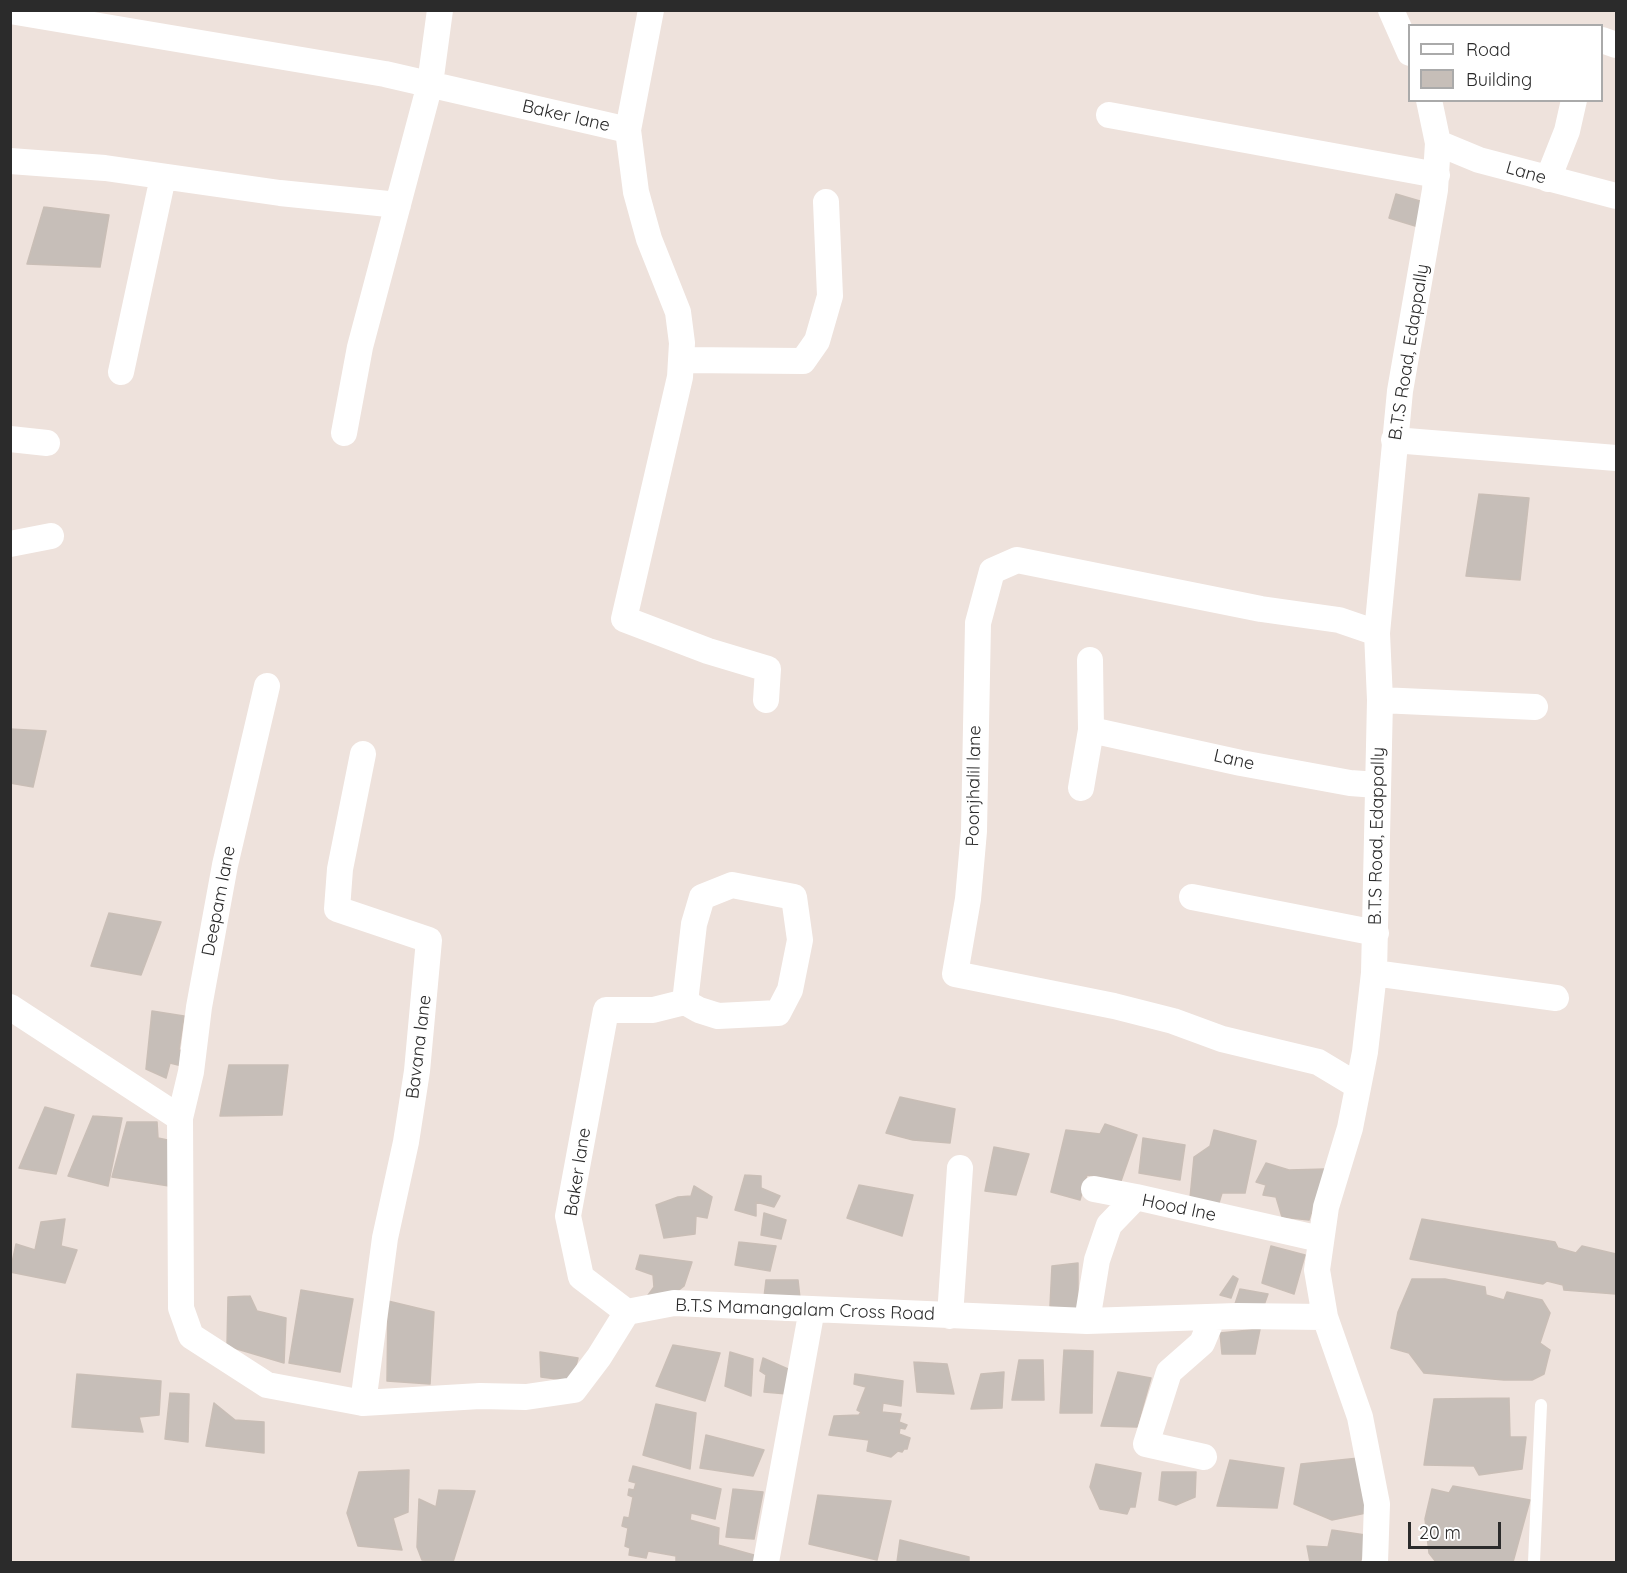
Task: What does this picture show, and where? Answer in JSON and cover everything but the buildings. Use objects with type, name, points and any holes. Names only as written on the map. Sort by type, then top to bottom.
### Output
[{"type":"street","points":[[344,433],[360,347],[430,84],[440,10]]},
{"type":"street","points":[[628,130],[651,10]]},
{"type":"street","points":[[1391,10],[1408,48]]},
{"type":"street","name":"Baker lane","points":[[10,11],[374,72],[628,130],[639,202],[650,239],[678,312],[682,343],[680,377],[624,619],[708,651],[768,669],[766,700]]},
{"type":"street","name":"B.T.S Road, Edappally","points":[[1375,1563],[1377,1504],[1362,1428],[1324,1317],[1317,1270],[1320,1239],[1358,1086],[1374,973],[1380,700],[1377,633],[1394,440],[1437,175],[1438,143],[1429,102]]},
{"type":"street","points":[[1548,179],[1567,130],[1574,102]]},
{"type":"street","points":[[1109,115],[1437,175]]},
{"type":"street","name":"Lane","points":[[1438,143],[1479,160],[1617,196]]},
{"type":"street","points":[[10,161],[105,168],[280,193],[398,205]]},
{"type":"street","points":[[121,372],[163,177]]},
{"type":"street","points":[[681,360],[803,361],[817,341],[830,296],[826,202]]},
{"type":"street","points":[[10,439],[47,443]]},
{"type":"street","points":[[1394,440],[1617,458]]},
{"type":"street","points":[[10,544],[51,536]]},
{"type":"street","name":"Poonjhalil lane","points":[[1358,1086],[1318,1062],[1222,1039],[1173,1021],[1114,1006],[955,974],[968,898],[974,831],[978,623],[992,572],[1017,560],[1260,609],[1339,620],[1377,633]]},
{"type":"street","points":[[1081,788],[1091,730],[1090,660]]},
{"type":"street","name":"Deepam lane","points":[[180,1118],[192,1072],[199,1006],[225,865],[267,686]]},
{"type":"street","points":[[1380,700],[1535,706]]},
{"type":"street","name":"Lane","points":[[1091,730],[1241,763],[1350,783],[1377,785]]},
{"type":"street","name":"Bavana lane","points":[[363,754],[340,869],[337,909],[429,940],[417,1071],[406,1142],[385,1238],[363,1403]]},
{"type":"street","points":[[732,885],[794,897],[800,940],[790,990],[778,1013],[718,1016],[699,1010],[685,1002],[694,924],[702,897],[732,885]]},
{"type":"street","points":[[1192,897],[1376,933]]},
{"type":"street","points":[[1374,973],[1556,998]]},
{"type":"street","name":"Baker lane","points":[[627,1312],[581,1277],[568,1216],[606,1010],[653,1010],[685,1002]]},
{"type":"street","points":[[10,1007],[180,1118],[181,1308],[191,1336],[267,1385],[363,1403],[480,1395],[526,1397],[574,1390],[599,1357],[627,1312]]},
{"type":"street","points":[[950,1316],[960,1168]]},
{"type":"street","points":[[1094,1189],[1136,1197]]},
{"type":"street","name":"Hood lne","points":[[1088,1321],[1097,1260],[1109,1225],[1136,1197],[1320,1239]]},
{"type":"street","name":"B.T.S Mamangalam Cross Road","points":[[627,1312],[674,1303],[1088,1321],[1213,1317],[1324,1317]]},
{"type":"street","points":[[765,1563],[812,1309]]},
{"type":"street","points":[[1204,1457],[1146,1444],[1169,1372],[1202,1343],[1213,1317]]},
{"type":"lane","points":[[1534,1563],[1541,1405]]}]
